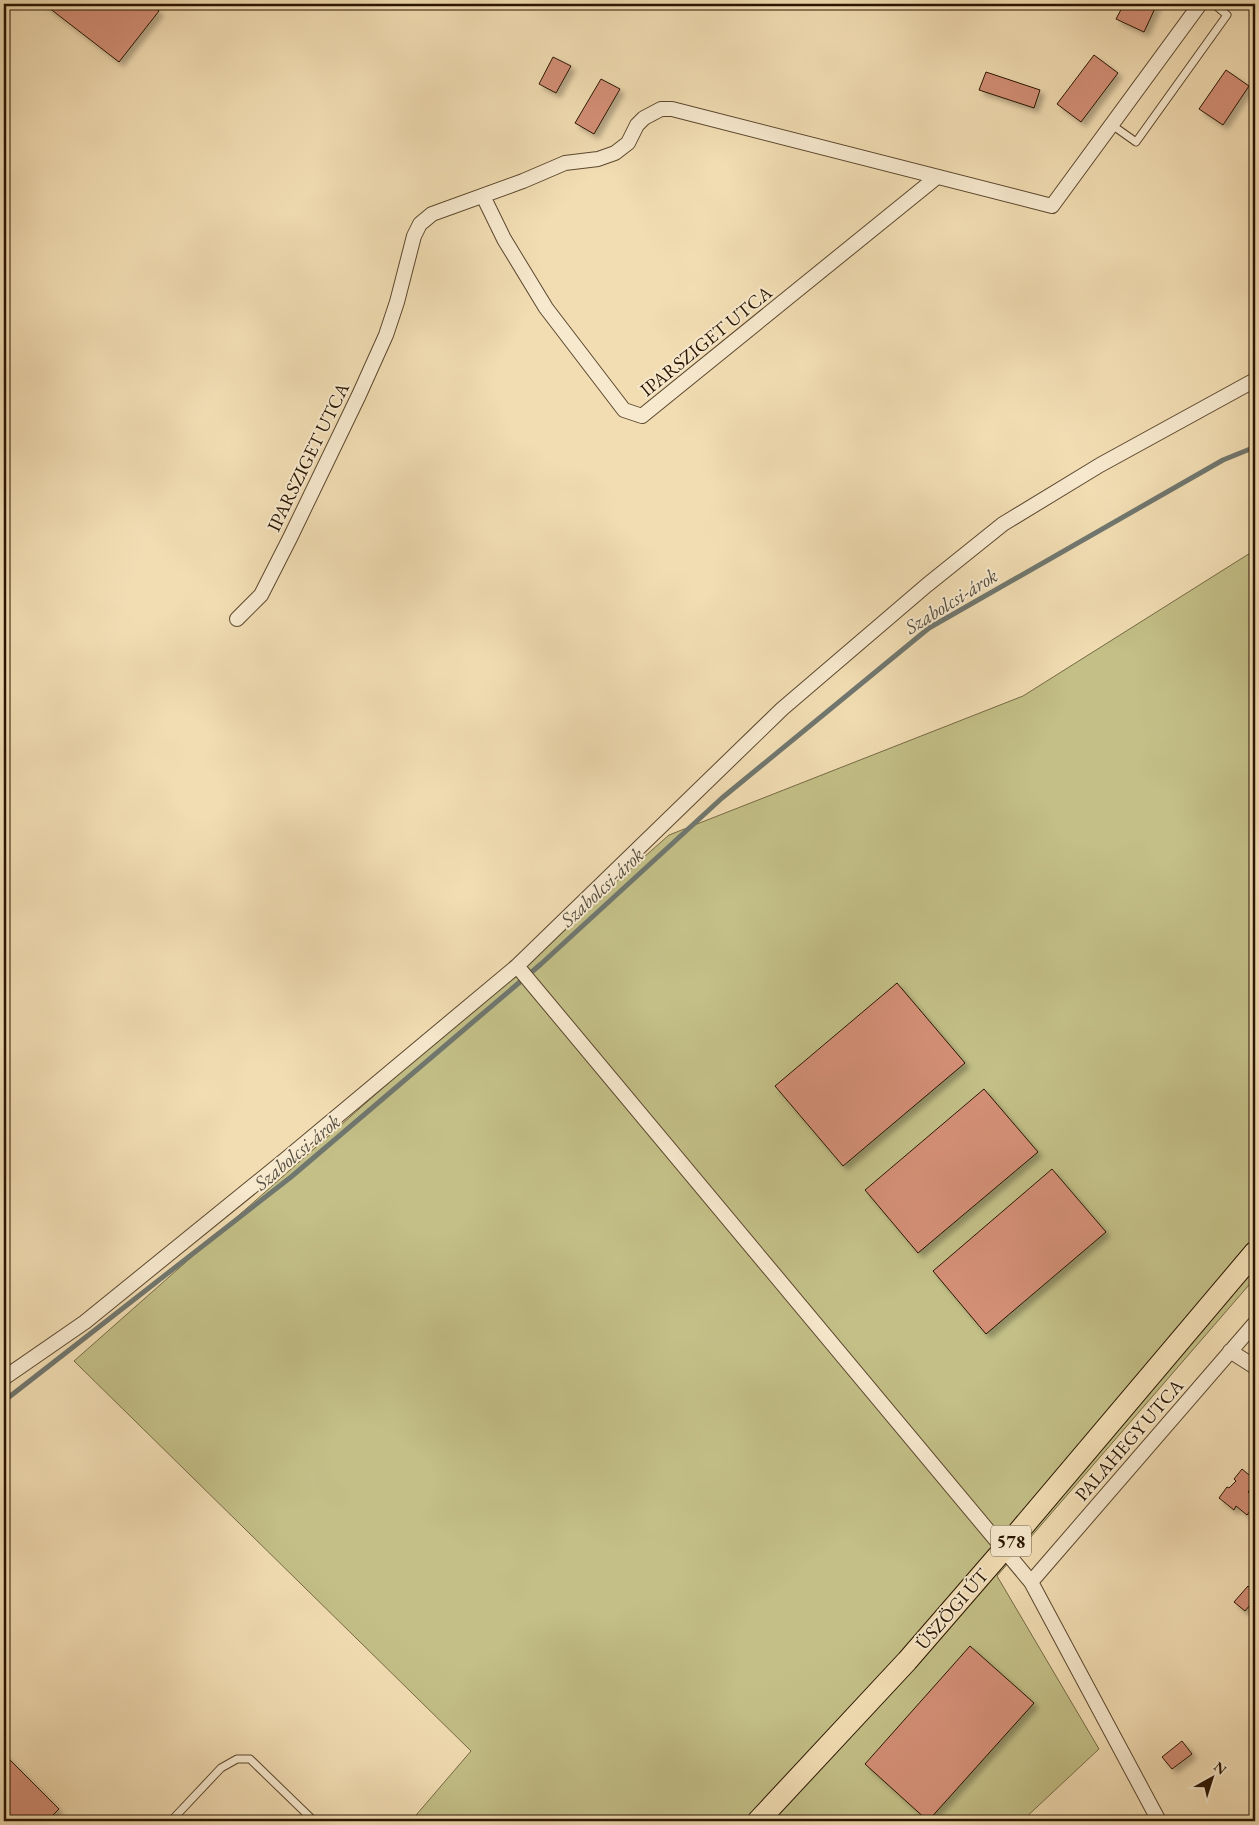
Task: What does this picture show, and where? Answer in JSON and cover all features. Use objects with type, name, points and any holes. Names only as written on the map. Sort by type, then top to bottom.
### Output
[{"type":"main road","name":"ÜSZÖGI ÚT","points":[[758,1821],[907,1661],[1255,1252]]},
{"type":"street","points":[[1112,125],[1200,4]]},
{"type":"street","name":"IPARSZIGET UTCA","points":[[237,619],[261,595],[270,580],[386,336],[414,236],[420,224],[432,214],[565,163],[598,159],[615,153],[628,143],[637,125],[644,118],[662,109],[691,112],[1052,206],[1112,125]]},
{"type":"street","name":"IPARSZIGET UTCA","points":[[483,196],[504,238],[546,308],[624,410],[642,416],[937,177]]},
{"type":"street","points":[[4,1378],[85,1322],[286,1159],[523,974],[782,709],[1003,524],[1100,465],[1255,380]]},
{"type":"street","points":[[523,974],[1031,1582],[1159,1821]]},
{"type":"street","name":"PALAHEGY UTCA","points":[[1031,1582],[1255,1323]]},
{"type":"street","points":[[1230,1351],[1255,1368]]},
{"type":"lane","points":[[1112,125],[1136,142],[1227,15],[1214,4]]},
{"type":"lane","points":[[171,1821],[221,1768],[237,1759],[250,1759],[314,1821]]},
{"type":"shaded area","points":[[1255,550],[1255,1278],[997,1576],[1099,1749],[1022,1821],[411,1821],[471,1751],[74,1361],[669,835],[1023,696]]},
{"type":"building","points":[[44,4],[149,4],[159,11],[119,62]]},
{"type":"building","points":[[1124,4],[1157,4],[1144,32],[1116,19]]},
{"type":"building","points":[[1094,55],[1118,73],[1081,122],[1057,104]]},
{"type":"building","points":[[553,57],[571,66],[556,93],[539,84]]},
{"type":"building","points":[[1226,70],[1249,86],[1223,125],[1199,109]]},
{"type":"building","points":[[986,72],[1040,90],[1034,108],[979,90]]},
{"type":"building","points":[[601,79],[620,89],[594,134],[575,123]]},
{"type":"building","points":[[897,983],[965,1063],[843,1166],[775,1086]]},
{"type":"building","points":[[984,1089],[1038,1152],[918,1253],[865,1190]]},
{"type":"building","points":[[1052,1169],[1106,1232],[986,1334],[933,1271]]},
{"type":"building","points":[[1242,1469],[1255,1480],[1255,1483],[1248,1492],[1255,1498],[1255,1505],[1247,1515],[1236,1506],[1234,1510],[1219,1498],[1227,1487],[1229,1488],[1236,1481],[1234,1479]]},
{"type":"building","points":[[1248,1586],[1255,1593],[1255,1599],[1245,1611],[1234,1602]]},
{"type":"building","points":[[970,1646],[1034,1703],[928,1821],[865,1764]]},
{"type":"building","points":[[1182,1741],[1192,1754],[1172,1769],[1162,1757]]},
{"type":"building","points":[[4,1754],[59,1809],[47,1821],[4,1821]]},
{"type":"waterway","name":"Szabolcsi-árok","points":[[4,1401],[291,1177],[541,964],[722,798],[929,628],[1223,460],[1255,447]]}]
